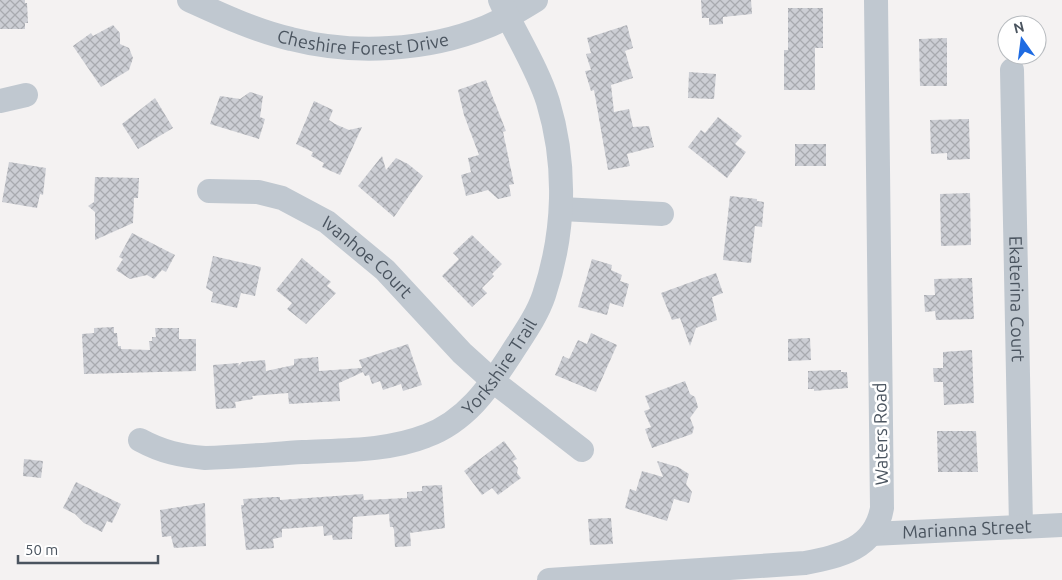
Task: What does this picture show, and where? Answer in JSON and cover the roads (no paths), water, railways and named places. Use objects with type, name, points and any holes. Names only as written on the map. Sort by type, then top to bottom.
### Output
[{"type":"street","name":"Cheshire Forest Drive","points":[[189,0],[228,18],[291,39],[355,48],[392,48],[448,38],[486,27],[504,8],[536,0]]},
{"type":"street","name":"Waters Road","points":[[872,534],[880,518],[882,508],[876,0]]},
{"type":"street","name":"Yorkshire Trail","points":[[140,440],[158,450],[178,456],[205,458],[326,451],[402,444],[426,436],[449,425],[470,410],[493,381],[532,321],[544,296],[559,235],[561,178],[557,142],[548,101],[504,8]]},
{"type":"street","name":"Ekaterina Court","points":[[1012,70],[1021,527]]},
{"type":"street","points":[[0,101],[26,94]]},
{"type":"street","name":"Ivanhoe Court","points":[[209,191],[258,192],[282,198],[327,222],[385,270],[462,353],[493,381],[582,450]]},
{"type":"street","points":[[561,210],[662,214]]},
{"type":"street","name":"Marianna Street","points":[[872,534],[1062,525]]},
{"type":"street","points":[[549,580],[805,563],[842,554],[856,547],[872,534]]}]
